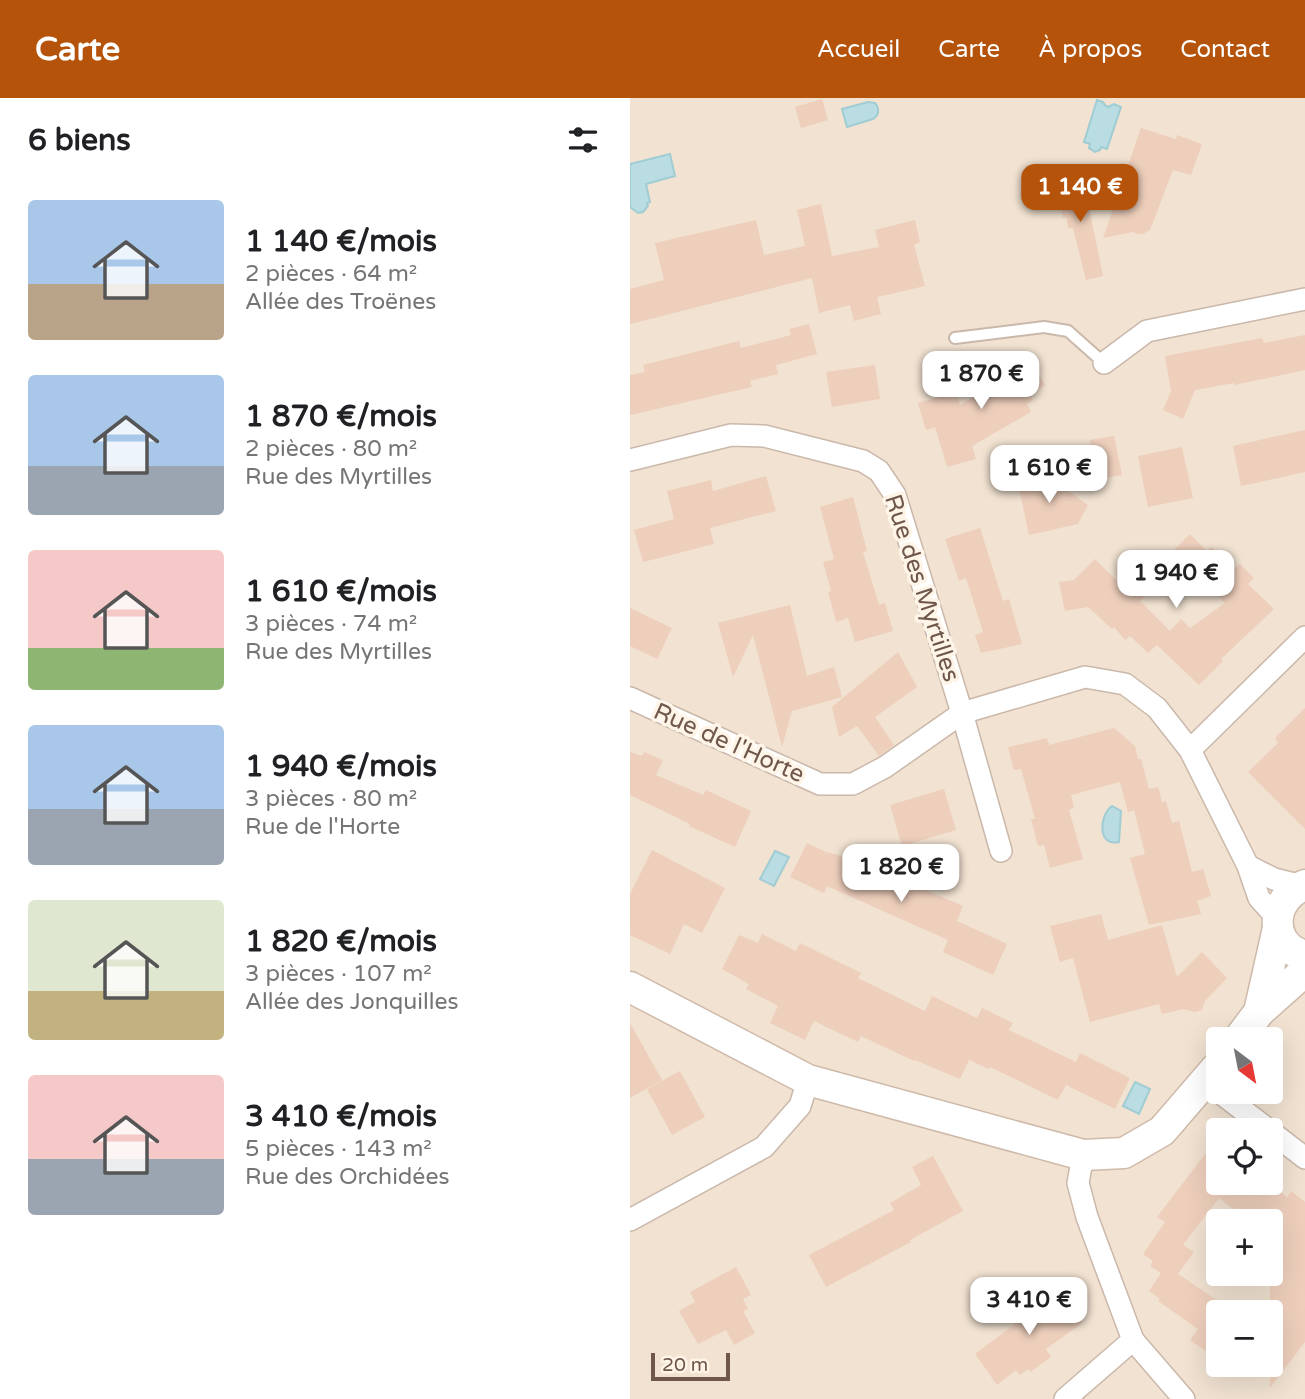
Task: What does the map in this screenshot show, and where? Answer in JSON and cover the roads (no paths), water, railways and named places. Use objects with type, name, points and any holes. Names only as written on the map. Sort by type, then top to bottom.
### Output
[{"type":"street","points":[[1104,363],[1147,331],[1305,299]]},
{"type":"street","name":"Rue des Myrtilles","points":[[630,460],[731,435],[764,436],[863,461],[879,471],[895,495],[1001,851]]},
{"type":"street","points":[[1190,750],[1305,637]]},
{"type":"street","name":"Rue de l'Horte","points":[[630,698],[820,785],[853,784],[885,767],[962,713],[1085,677],[1125,684],[1157,708],[1190,750],[1248,866],[1259,898],[1277,923]]},
{"type":"street","points":[[1248,866],[1274,879],[1304,885]]},
{"type":"street","points":[[1259,1012],[1280,907],[1285,898],[1304,885]]},
{"type":"street","points":[[1277,923],[1282,939],[1289,948],[1305,956]]},
{"type":"street","points":[[1248,1027],[1259,1012],[1305,971]]},
{"type":"street","points":[[630,987],[808,1080],[1083,1155],[1125,1153],[1162,1131],[1206,1091]]},
{"type":"street","points":[[630,1220],[764,1147],[800,1106],[808,1080]]},
{"type":"street","points":[[1239,1104],[1255,1118]]},
{"type":"street","points":[[1283,1141],[1305,1158]]},
{"type":"street","points":[[1083,1155],[1079,1183],[1087,1217],[1133,1340],[1184,1399]]},
{"type":"street","points":[[1065,1399],[1133,1340]]},
{"type":"lane","points":[[955,338],[1044,327],[1068,331],[1104,363]]},
{"type":"water","points":[[1097,100],[1108,107],[1114,104],[1121,107],[1107,149],[1101,147],[1095,152],[1089,148],[1090,144],[1084,142]]},
{"type":"water","points":[[868,102],[877,105],[877,116],[847,127],[842,109]]},
{"type":"water","points":[[670,154],[675,176],[646,184],[650,202],[643,212],[638,213],[630,207],[630,164]]},
{"type":"water","points":[[1112,806],[1121,811],[1119,842],[1107,840],[1102,829],[1105,816]]},
{"type":"water","points":[[775,851],[789,857],[774,886],[760,879]]},
{"type":"water","points":[[1135,1082],[1150,1089],[1139,1114],[1123,1106]]}]
